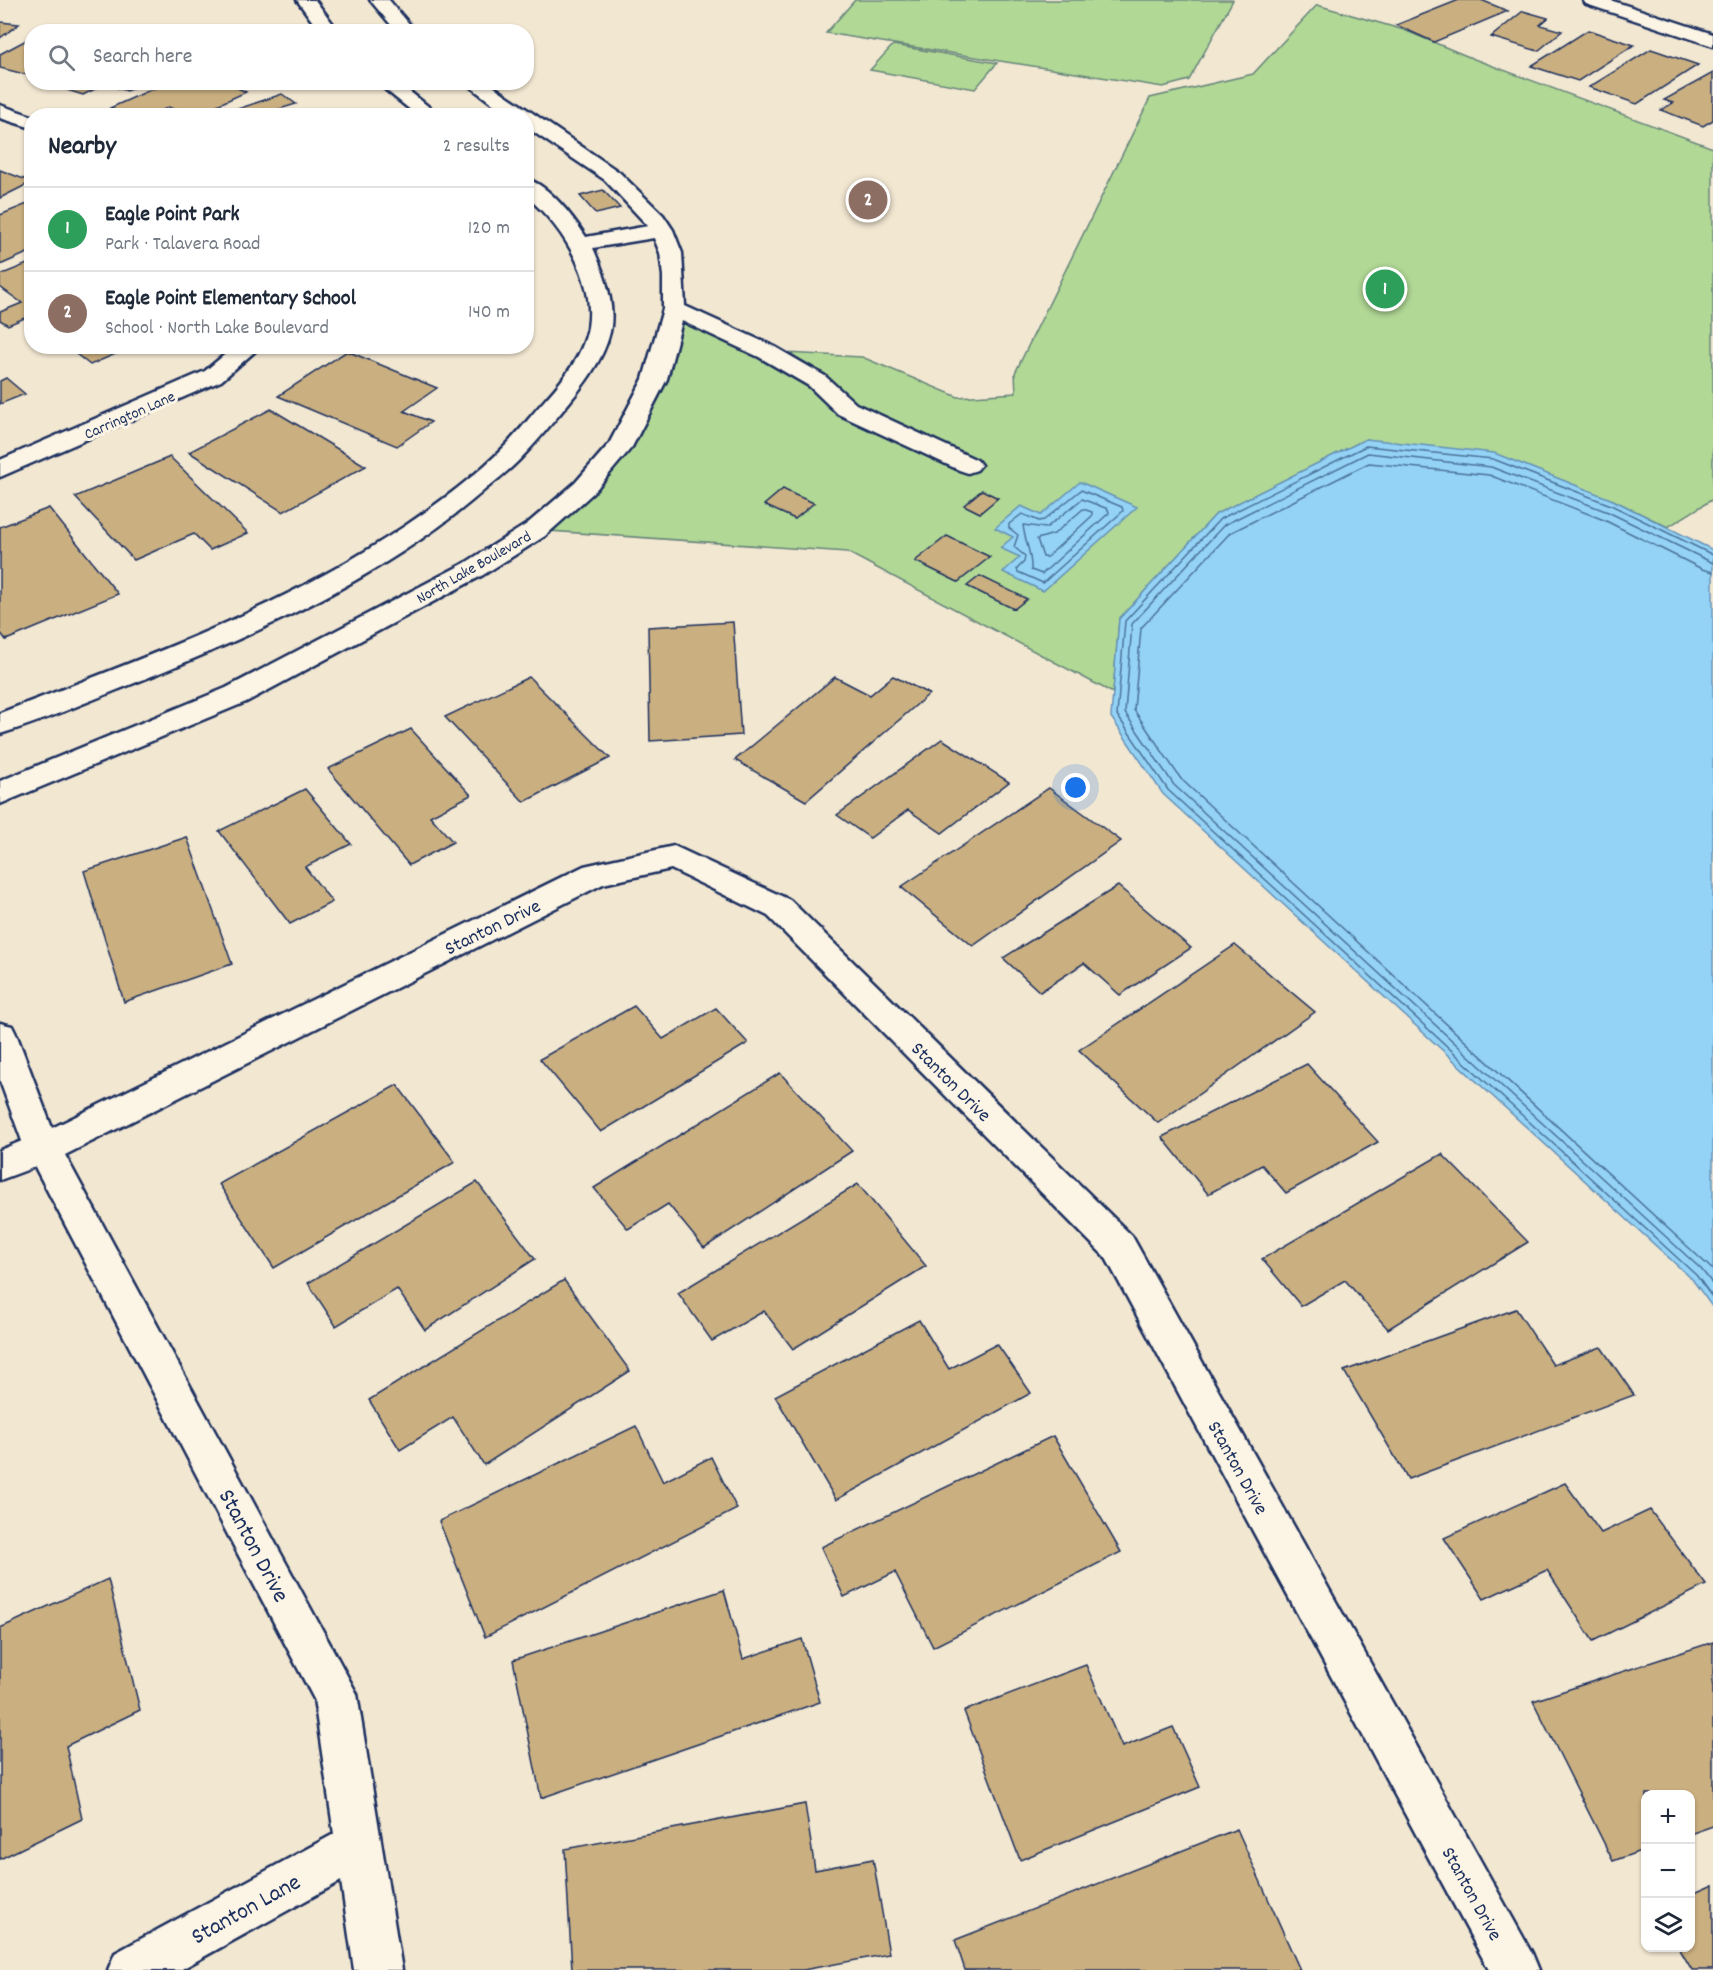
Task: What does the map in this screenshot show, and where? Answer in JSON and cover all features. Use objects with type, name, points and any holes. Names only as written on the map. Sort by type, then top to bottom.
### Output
[{"type":"street","points":[[306,0],[324,24]]},
{"type":"street","points":[[379,0],[401,24]]},
{"type":"street","points":[[1592,0],[1713,40]]},
{"type":"street","points":[[396,90],[420,108]]},
{"type":"street","points":[[485,90],[511,108]]},
{"type":"street","points":[[0,111],[24,119]]},
{"type":"street","name":"North Lake Boulevard","points":[[0,793],[236,695],[474,568],[536,530],[584,488],[620,447],[655,379],[674,309],[671,252],[662,230],[612,176],[534,123]]},
{"type":"street","points":[[0,724],[192,650],[282,608],[363,564],[437,517],[497,469],[548,416],[584,366],[597,337],[601,312],[594,276],[581,244],[567,223],[534,191]]},
{"type":"street","points":[[581,244],[662,230]]},
{"type":"street","points":[[674,309],[766,351],[817,381],[847,409],[968,465]]},
{"type":"street","name":"Carrington Lane","points":[[0,470],[213,376],[240,354]]},
{"type":"street","name":"Stanton Drive","points":[[0,1165],[43,1149],[595,874],[674,857],[779,908],[1119,1247],[1515,1970]]},
{"type":"street","name":"Stanton Drive","points":[[0,1036],[43,1149],[335,1694],[378,1970]]},
{"type":"street","name":"Stanton Lane","points":[[132,1970],[358,1846]]},
{"type":"green space","points":[[855,0],[1233,0],[1189,80],[1163,87],[826,33]]},
{"type":"green space","points":[[1317,5],[1404,30],[1474,59],[1713,148],[1713,499],[1668,527],[1613,500],[1366,439],[1216,514],[1119,619],[1113,693],[847,552],[536,530],[620,447],[674,309],[767,352],[862,357],[958,397],[1016,393],[1015,373],[1150,98],[1253,74]]},
{"type":"green space","points":[[893,45],[997,63],[975,89],[870,70]]},
{"type":"water","points":[[1366,439],[1494,453],[1613,500],[1713,550],[1713,1308],[1692,1279],[1163,794],[1111,717],[1119,619],[1216,514]]},
{"type":"water","points":[[1080,482],[1137,507],[1043,591],[1003,572],[1020,557],[1000,548],[1013,537],[995,528],[1021,506],[1041,515]]},
{"type":"building","points":[[1459,0],[1481,0],[1508,11],[1434,42],[1396,25]]},
{"type":"building","points":[[1523,11],[1548,18],[1540,25],[1562,31],[1538,51],[1491,37]]},
{"type":"building","points":[[0,22],[19,24],[0,38]]},
{"type":"building","points":[[1588,30],[1634,45],[1578,81],[1531,66]]},
{"type":"building","points":[[24,41],[24,74],[0,68],[0,54]]},
{"type":"building","points":[[1651,49],[1698,65],[1637,104],[1589,87]]},
{"type":"building","points":[[1713,73],[1713,120],[1703,126],[1661,110],[1673,103],[1664,100]]},
{"type":"building","points":[[67,90],[93,90],[83,95]]},
{"type":"building","points":[[150,90],[242,90],[246,92],[211,108],[110,108]]},
{"type":"building","points":[[282,94],[296,104],[283,108],[241,108]]},
{"type":"building","points":[[0,170],[24,179],[24,186],[0,198]]},
{"type":"building","points":[[603,190],[620,208],[596,214],[580,196]]},
{"type":"building","points":[[24,205],[24,254],[0,265],[0,215]]},
{"type":"building","points":[[24,265],[24,318],[8,325],[0,320],[0,312],[22,303],[0,287],[0,275]]},
{"type":"building","points":[[76,354],[115,354],[90,365]]},
{"type":"building","points":[[342,354],[354,354],[437,388],[404,411],[431,422],[397,446],[278,396]]},
{"type":"building","points":[[6,378],[25,394],[0,404],[0,381]]},
{"type":"building","points":[[271,409],[366,466],[283,512],[189,452]]},
{"type":"building","points":[[170,457],[248,533],[210,550],[194,534],[134,560],[75,497]]},
{"type":"building","points":[[783,489],[814,503],[795,519],[764,505]]},
{"type":"building","points":[[982,490],[998,498],[980,513],[964,505]]},
{"type":"building","points":[[49,508],[118,594],[6,640],[0,632],[0,527]]},
{"type":"building","points":[[947,536],[990,557],[958,582],[915,561]]},
{"type":"building","points":[[980,576],[1027,599],[1014,609],[967,586]]},
{"type":"building","points":[[733,622],[741,735],[650,741],[648,627]]},
{"type":"building","points":[[893,676],[929,694],[806,801],[735,760],[835,677],[870,695]]},
{"type":"building","points":[[529,677],[610,758],[524,802],[445,717]]},
{"type":"building","points":[[411,729],[471,795],[430,816],[453,842],[409,865],[328,769]]},
{"type":"building","points":[[942,739],[1009,782],[942,833],[908,810],[870,838],[837,815]]},
{"type":"building","points":[[1049,788],[1121,841],[973,946],[901,887]]},
{"type":"building","points":[[305,789],[351,844],[305,867],[332,902],[290,924],[219,831]]},
{"type":"building","points":[[187,837],[232,964],[124,1002],[84,871]]},
{"type":"building","points":[[1118,886],[1191,948],[1120,995],[1084,963],[1040,992],[1003,958]]},
{"type":"building","points":[[1235,945],[1315,1012],[1158,1123],[1079,1050]]},
{"type":"building","points":[[634,1006],[663,1039],[716,1008],[748,1043],[601,1132],[540,1059]]},
{"type":"building","points":[[1307,1064],[1378,1142],[1286,1193],[1262,1165],[1208,1194],[1162,1137]]},
{"type":"building","points":[[780,1073],[852,1151],[704,1248],[668,1204],[628,1229],[594,1188]]},
{"type":"building","points":[[397,1085],[455,1162],[274,1268],[219,1184]]},
{"type":"building","points":[[1442,1154],[1528,1242],[1388,1329],[1345,1280],[1301,1306],[1262,1259]]},
{"type":"building","points":[[477,1182],[535,1259],[425,1330],[397,1289],[336,1326],[308,1283]]},
{"type":"building","points":[[858,1184],[926,1266],[793,1349],[764,1311],[712,1341],[678,1293]]},
{"type":"building","points":[[564,1280],[630,1371],[484,1465],[453,1417],[400,1450],[369,1400]]},
{"type":"building","points":[[1516,1309],[1553,1365],[1601,1347],[1634,1395],[1408,1479],[1344,1371]]},
{"type":"building","points":[[919,1320],[949,1369],[997,1344],[1031,1393],[836,1500],[775,1396]]},
{"type":"building","points":[[636,1426],[663,1482],[711,1457],[737,1509],[485,1637],[439,1521]]},
{"type":"building","points":[[1053,1436],[1121,1552],[933,1647],[895,1572],[844,1597],[821,1547]]},
{"type":"building","points":[[1565,1483],[1601,1533],[1650,1510],[1706,1585],[1593,1641],[1547,1570],[1484,1599],[1444,1538]]},
{"type":"building","points":[[108,1579],[140,1710],[66,1746],[82,1819],[0,1859],[0,1628]]},
{"type":"building","points":[[724,1590],[743,1659],[802,1639],[820,1702],[541,1798],[513,1660]]},
{"type":"building","points":[[1713,1642],[1713,1826],[1695,1832],[1695,1790],[1641,1790],[1641,1851],[1613,1861],[1533,1701]]},
{"type":"building","points":[[1086,1665],[1122,1747],[1173,1727],[1200,1787],[1020,1860],[964,1711]]},
{"type":"building","points":[[805,1804],[815,1870],[873,1859],[889,1954],[803,1970],[572,1970],[565,1849]]},
{"type":"building","points":[[1237,1829],[1300,1970],[965,1970],[955,1940]]},
{"type":"building","points":[[1713,1885],[1713,1970],[1692,1970],[1681,1952],[1695,1952],[1695,1893]]},
{"type":"place","name":"Eagle Point Elementary School","points":[[868,200]]},
{"type":"place","name":"Eagle Point Park","points":[[1385,289]]}]
